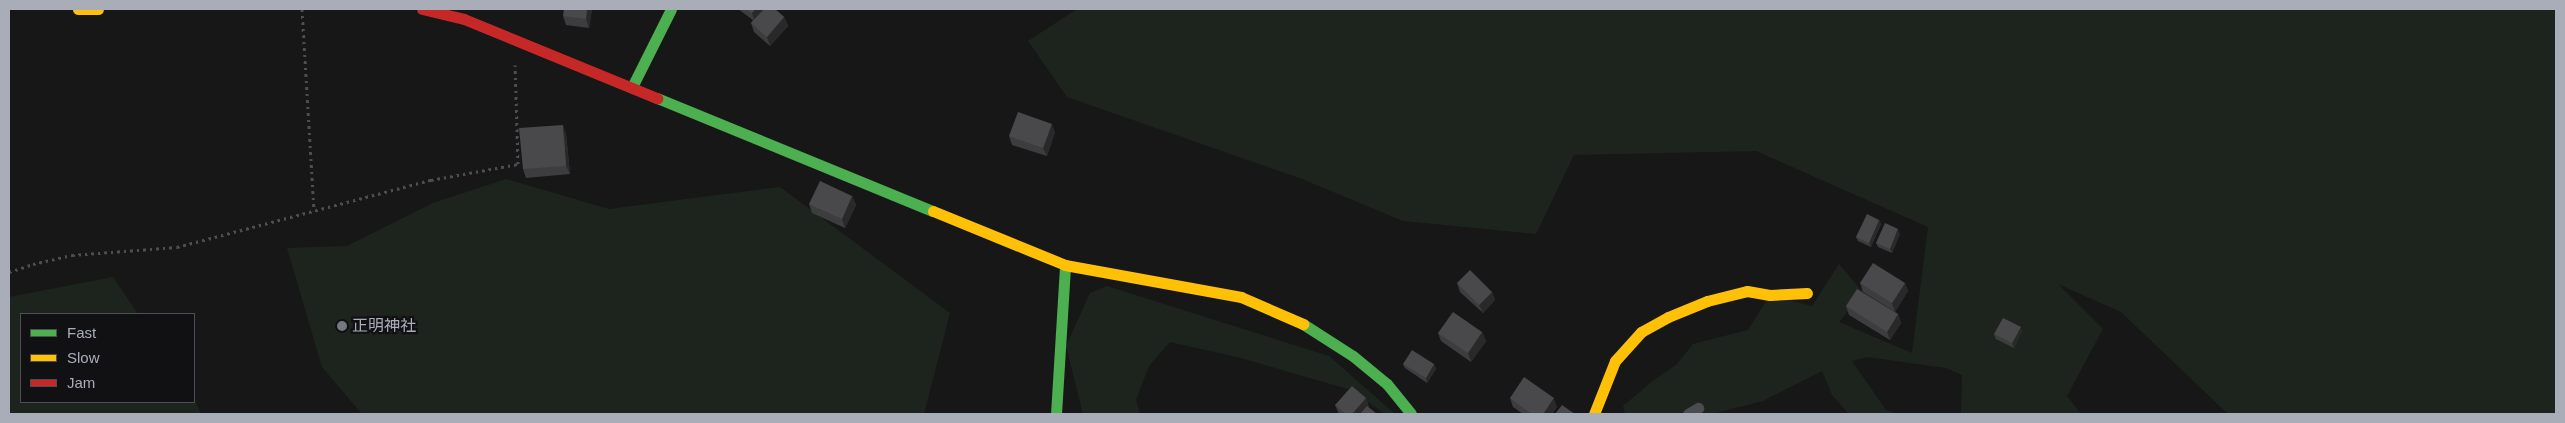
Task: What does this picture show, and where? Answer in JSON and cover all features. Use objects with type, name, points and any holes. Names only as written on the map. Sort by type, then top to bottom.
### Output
[{"type":"street","points":[[78,9],[98,9]]},
{"type":"street","points":[[422,9],[464,19],[1065,265],[1241,297],[1308,326],[1353,356],[1387,384],[1411,414]]},
{"type":"street","points":[[632,87],[671,9]]},
{"type":"street","points":[[1056,414],[1065,265]]},
{"type":"street","points":[[1594,414],[1615,361],[1641,332],[1668,317],[1707,301],[1747,291],[1770,295],[1807,293]]},
{"type":"path","points":[[302,9],[314,211]]},
{"type":"path","points":[[9,272],[72,255],[176,247],[431,180],[518,164],[514,40]]},
{"type":"shaded area","points":[[1077,9],[2556,9],[2556,414],[2228,414],[2121,312],[2058,284],[2103,329],[2067,396],[2081,414],[1961,414],[1962,375],[1946,368],[1867,357],[1852,361],[1886,410],[1898,414],[1849,414],[1832,395],[1822,371],[1763,401],[1712,414],[1625,414],[1623,406],[1655,379],[1676,365],[1693,344],[1748,330],[1770,295],[1812,306],[1839,264],[1863,292],[1839,322],[1912,353],[1928,227],[1756,151],[1574,155],[1536,234],[1403,221],[1302,179],[1067,97],[1028,41]]},
{"type":"shaded area","points":[[506,179],[609,209],[780,187],[950,313],[924,414],[362,414],[322,367],[287,248],[347,246],[433,203]]},
{"type":"shaded area","points":[[113,277],[137,313],[20,313],[20,403],[195,403],[195,400],[201,414],[9,414],[9,297]]},
{"type":"shaded area","points":[[1107,286],[1329,356],[1395,414],[1385,414],[1351,390],[1241,358],[1170,342],[1149,366],[1136,400],[1140,414],[1083,414],[1066,346],[1090,293]]},
{"type":"building","points":[[564,9],[587,9],[586,19],[563,16]]},
{"type":"building","points":[[746,9],[755,9],[752,13]]},
{"type":"building","points":[[764,9],[775,9],[784,17],[767,37],[751,23]]},
{"type":"building","points":[[1018,112],[1052,124],[1043,148],[1009,136]]},
{"type":"building","points":[[563,125],[566,166],[523,169],[519,128]]},
{"type":"building","points":[[820,181],[852,196],[842,219],[809,204]]},
{"type":"building","points":[[1867,214],[1879,220],[1869,243],[1856,237]]},
{"type":"building","points":[[1885,223],[1898,229],[1890,249],[1876,243]]},
{"type":"building","points":[[1873,263],[1905,283],[1892,303],[1860,283]]},
{"type":"building","points":[[1470,270],[1492,292],[1479,305],[1457,283]]},
{"type":"building","points":[[1857,289],[1898,314],[1887,332],[1846,306]]},
{"type":"building","points":[[1453,312],[1482,332],[1468,353],[1438,333]]},
{"type":"building","points":[[2003,318],[2021,327],[2012,343],[1994,334]]},
{"type":"building","points":[[1412,350],[1434,364],[1426,378],[1403,364]]},
{"type":"building","points":[[1524,377],[1554,398],[1543,414],[1532,414],[1510,398]]},
{"type":"building","points":[[1352,386],[1366,398],[1352,414],[1346,414],[1335,405]]},
{"type":"building","points":[[1562,405],[1575,414],[1555,414]]},
{"type":"building","points":[[1367,406],[1377,414],[1360,414]]},
{"type":"traffic: fast","points":[[632,87],[671,9]]},
{"type":"traffic: fast","points":[[657,98],[933,211]]},
{"type":"traffic: fast","points":[[1056,414],[1065,265]]},
{"type":"traffic: fast","points":[[1303,324],[1353,356],[1387,384],[1411,414]]},
{"type":"traffic: slow","points":[[78,9],[98,9]]},
{"type":"traffic: slow","points":[[933,211],[1065,265],[1241,297],[1303,324]]},
{"type":"traffic: slow","points":[[1594,414],[1615,361],[1641,332],[1668,317],[1707,301],[1747,291],[1770,295],[1807,293]]},
{"type":"traffic: jam","points":[[422,9],[464,19],[657,98]]},
{"type":"place","name":"正明神社","points":[[342,326]]}]
